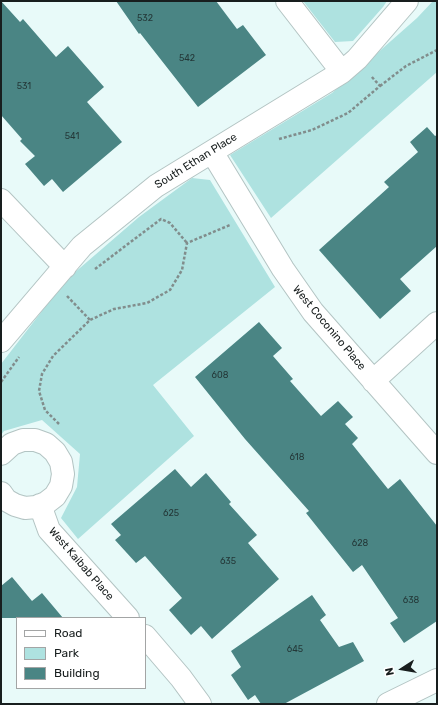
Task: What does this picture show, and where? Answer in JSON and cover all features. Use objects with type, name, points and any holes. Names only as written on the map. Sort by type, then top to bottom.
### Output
[{"type":"street","points":[[287,1],[349,65]]},
{"type":"street","name":"South Ethan Place","points":[[1,341],[24,312],[66,267],[82,246],[156,186],[349,65],[407,1]]},
{"type":"street","name":"West Coconino Place","points":[[212,152],[305,302],[329,332],[437,453]]},
{"type":"street","points":[[1,200],[66,267]]},
{"type":"street","points":[[373,380],[437,323]]},
{"type":"street","points":[[1,454],[12,444],[23,440],[35,440],[46,444],[55,452],[61,462],[63,474],[61,486],[55,496],[40,505],[25,508],[15,505],[6,500],[1,493]]},
{"type":"street","name":"West Kaibab Place","points":[[40,505],[49,530],[127,617]]},
{"type":"street","points":[[146,637],[181,678],[200,704]]},
{"type":"street","points":[[388,704],[437,680]]},
{"type":"path","points":[[272,141],[312,130],[348,113],[406,66],[437,50]]},
{"type":"path","points":[[349,65],[380,86]]},
{"type":"path","points":[[187,243],[250,215]]},
{"type":"path","points":[[88,274],[161,219],[170,223],[187,243]]},
{"type":"path","points":[[62,428],[45,410],[39,391],[42,374],[53,356],[90,320],[114,309],[147,303],[170,290],[182,270],[187,243]]},
{"type":"path","points":[[65,294],[90,320]]},
{"type":"path","points":[[1,382],[21,353]]},
{"type":"green space","points":[[303,1],[387,1],[353,41],[335,42]]},
{"type":"green space","points":[[433,1],[437,1],[437,72],[271,218],[230,155],[332,93],[417,18]]},
{"type":"green space","points":[[192,178],[210,180],[275,287],[153,385],[194,436],[78,539],[61,518],[77,487],[80,454],[42,420],[4,431],[1,435],[1,364],[66,280],[139,217]]},
{"type":"building","points":[[1,1],[20,22],[23,19],[56,57],[68,46],[104,87],[87,102],[122,142],[63,192],[52,179],[44,186],[25,164],[35,156],[20,141],[22,139],[1,115]]},
{"type":"building","points":[[116,1],[216,1],[237,29],[243,25],[266,55],[198,107],[140,33],[139,34]]},
{"type":"building","points":[[427,127],[435,136],[437,135],[437,246],[400,279],[411,291],[380,319],[319,250],[389,187],[384,182],[418,152],[410,142]]},
{"type":"building","points":[[259,322],[282,348],[273,356],[293,379],[290,381],[321,416],[338,401],[353,417],[345,424],[358,438],[352,444],[388,489],[400,479],[437,526],[437,621],[404,643],[390,623],[398,618],[362,565],[353,572],[306,513],[309,511],[245,439],[195,377]]},
{"type":"building","points":[[175,469],[191,487],[206,473],[231,502],[229,504],[257,535],[248,543],[279,579],[212,639],[201,626],[191,635],[169,610],[182,598],[145,556],[136,563],[115,540],[121,535],[111,524]]},
{"type":"building","points":[[12,577],[32,601],[42,593],[62,617],[1,618],[1,586]]},
{"type":"building","points":[[312,595],[326,615],[320,620],[339,647],[353,642],[364,661],[284,704],[261,704],[255,695],[248,700],[231,675],[241,667],[231,651]]}]
